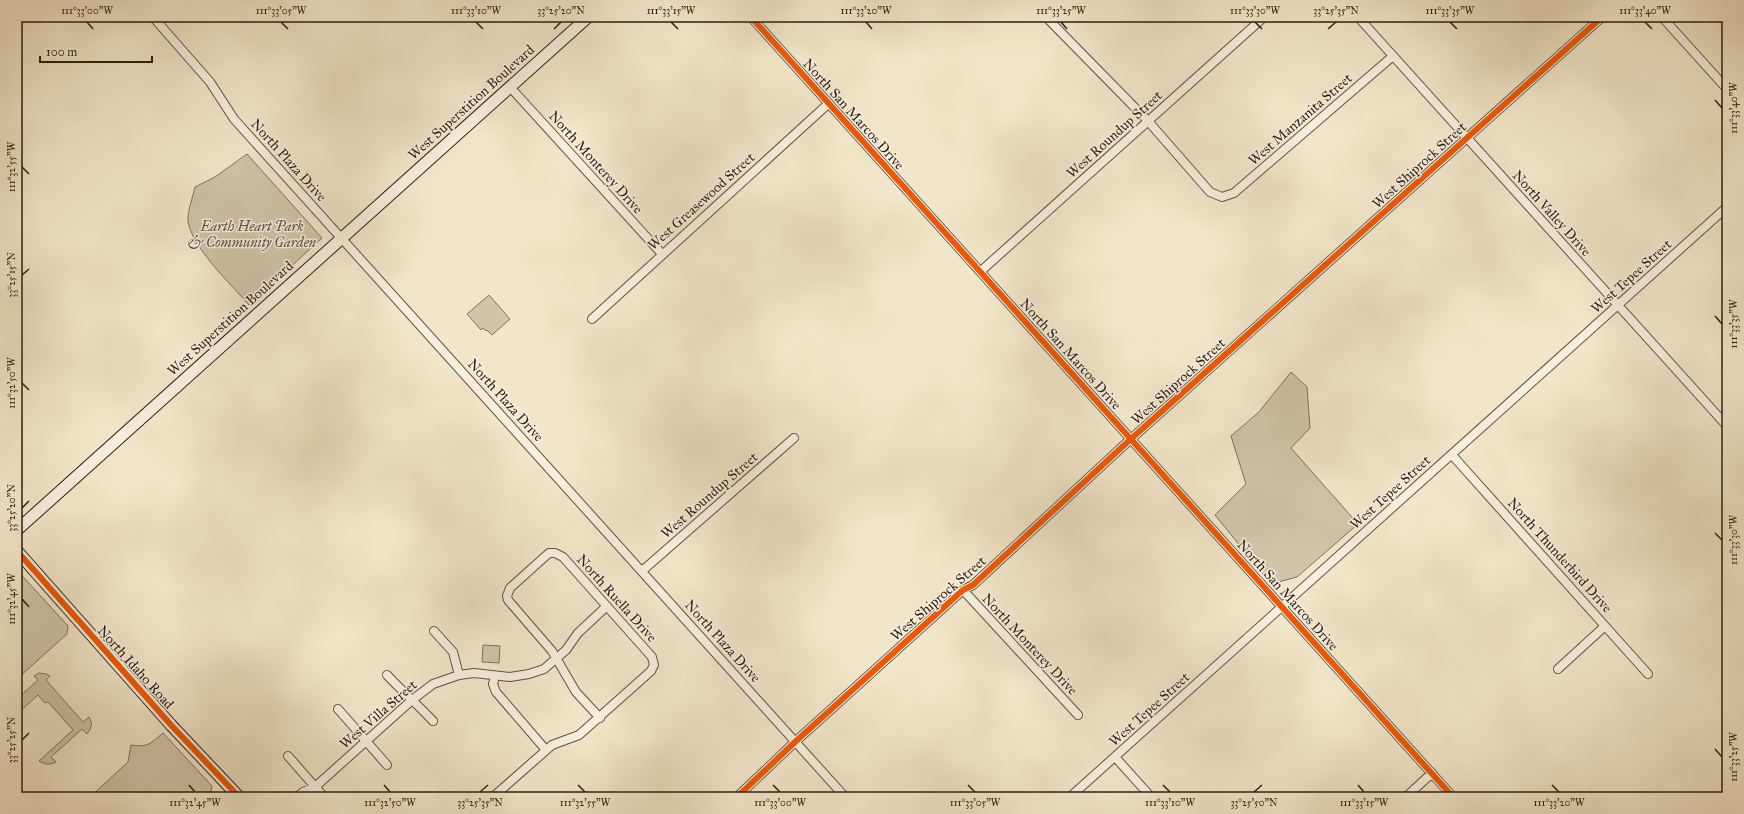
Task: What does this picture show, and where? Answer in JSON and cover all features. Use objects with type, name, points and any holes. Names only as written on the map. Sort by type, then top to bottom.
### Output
[{"type":"main road","name":"West Superstition Boulevard","points":[[17,530],[588,17]]},
{"type":"main road","name":"North Idaho Road","points":[[17,551],[171,725],[239,797]]},
{"type":"street","name":"North Plaza Drive","points":[[153,17],[210,82],[234,119],[342,237],[845,797]]},
{"type":"street","name":"North San Marcos Drive","points":[[751,17],[1453,797]]},
{"type":"street","points":[[1046,17],[1148,121]]},
{"type":"street","name":"West Roundup Street","points":[[981,271],[1264,17]]},
{"type":"street","name":"North Valley Drive","points":[[1358,17],[1727,426]]},
{"type":"street","name":"West Shiprock Street","points":[[737,797],[795,742],[963,590],[973,585],[1132,439],[1602,17]]},
{"type":"street","points":[[1662,17],[1727,89]]},
{"type":"street","name":"West Manzanita Street","points":[[1148,121],[1210,192],[1222,197],[1234,193],[1393,56]]},
{"type":"street","name":"North Monterey Drive","points":[[510,87],[662,254]]},
{"type":"street","name":"West Greasewood Street","points":[[592,319],[828,104]]},
{"type":"street","name":"West Tepee Street","points":[[1070,797],[1727,207]]},
{"type":"street","name":"West Roundup Street","points":[[642,571],[794,438]]},
{"type":"street","name":"North Thunderbird Drive","points":[[1452,454],[1648,674]]},
{"type":"street","name":"North Ruella Drive","points":[[557,658],[511,604],[507,596],[510,588],[549,553],[555,553],[563,557],[652,657],[654,665],[651,671],[600,718]]},
{"type":"street","name":"North Monterey Drive","points":[[963,590],[1078,715]]},
{"type":"street","name":"West Villa Street","points":[[297,797],[303,792],[315,787],[412,700],[433,684],[460,675],[474,673],[510,677],[529,674],[544,669],[566,650],[578,633],[606,606]]},
{"type":"street","points":[[1558,669],[1605,626]]},
{"type":"street","points":[[434,631],[453,652],[460,675]]},
{"type":"street","points":[[493,797],[552,745],[579,735],[600,718],[576,692],[557,658]]},
{"type":"street","points":[[387,675],[406,696],[433,721]]},
{"type":"street","points":[[495,676],[493,684],[496,692],[546,750]]},
{"type":"street","points":[[338,709],[387,765]]},
{"type":"street","points":[[288,756],[324,797]]},
{"type":"street","points":[[1115,757],[1151,797]]},
{"type":"street","points":[[1406,797],[1432,773]]},
{"type":"street","name":"West Villa Street","points":[[310,797],[315,787]]},
{"type":"green space","name":"Earth Heart Park & Community Garden","points":[[247,154],[322,238],[249,305],[204,254],[191,232],[188,221],[189,209],[195,187],[215,177]]},
{"type":"green space","points":[[489,295],[510,319],[492,335],[483,328],[481,330],[467,314]]},
{"type":"green space","points":[[1291,372],[1307,387],[1310,428],[1291,448],[1358,524],[1297,577],[1271,584],[1215,515],[1246,484],[1231,436],[1259,412]]},
{"type":"green space","points":[[17,570],[68,626],[67,634],[17,679]]},
{"type":"green space","points":[[483,645],[500,646],[499,663],[482,662]]},
{"type":"green space","points":[[39,673],[50,676],[46,680],[83,722],[89,717],[91,722],[91,727],[87,734],[82,729],[51,757],[56,762],[49,764],[39,761],[73,730],[48,702],[45,703],[38,695],[17,714],[17,699],[38,680],[34,676]]},
{"type":"green space","points":[[163,733],[212,786],[210,797],[90,797],[128,762],[131,745],[141,746],[149,744]]},
{"type":"cycle path","points":[[751,17],[1453,797]]},
{"type":"cycle path","points":[[737,797],[795,742],[963,590],[973,585],[1122,447],[1602,17]]},
{"type":"cycle path","points":[[17,551],[171,725],[239,797]]}]
